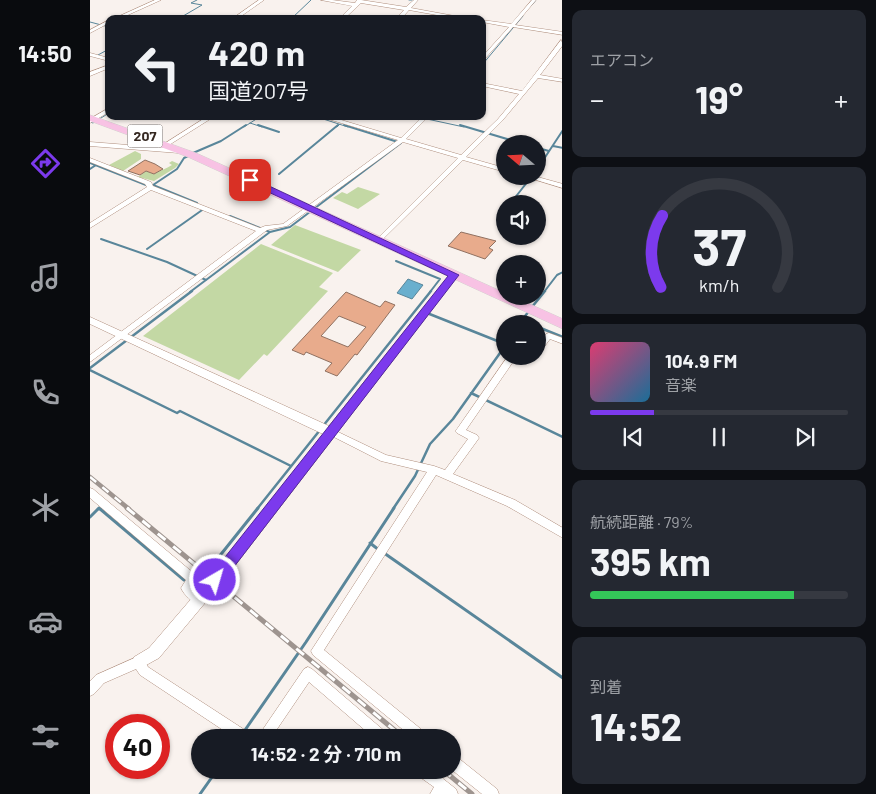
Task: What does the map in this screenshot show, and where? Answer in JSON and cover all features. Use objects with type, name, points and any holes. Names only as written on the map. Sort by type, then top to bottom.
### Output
[{"type":"highway","name":"207","points":[[94,119],[190,153],[562,325]]},
{"type":"highway","points":[[142,148],[149,147],[157,140]]},
{"type":"street","points":[[124,15],[159,0]]},
{"type":"street","points":[[240,15],[262,0]]},
{"type":"street","points":[[323,0],[360,2],[446,15]]},
{"type":"street","points":[[402,15],[416,0]]},
{"type":"street","points":[[486,56],[514,26],[534,0]]},
{"type":"street","points":[[345,15],[360,2]]},
{"type":"street","points":[[486,22],[562,34]]},
{"type":"street","points":[[90,32],[105,24]]},
{"type":"street","points":[[379,240],[488,133],[538,76],[562,41]]},
{"type":"street","points":[[90,54],[105,59]]},
{"type":"street","points":[[90,74],[105,68]]},
{"type":"street","points":[[538,76],[562,81]]},
{"type":"street","points":[[486,85],[524,93]]},
{"type":"street","points":[[94,119],[105,112]]},
{"type":"street","points":[[167,144],[206,120]]},
{"type":"street","points":[[333,120],[399,142],[496,167]]},
{"type":"street","points":[[90,160],[149,182],[148,185],[151,187],[204,208],[262,229],[274,228],[286,225],[310,209],[399,142],[422,120]]},
{"type":"street","points":[[90,144],[190,153]]},
{"type":"street","points":[[546,182],[562,186]]},
{"type":"street","points":[[90,226],[151,187]]},
{"type":"street","points":[[90,359],[128,336],[199,277],[262,229]]},
{"type":"street","points":[[90,690],[100,679],[139,662],[158,648],[199,600],[325,429],[425,312],[454,275]]},
{"type":"street","points":[[90,320],[128,336],[384,458],[434,470],[510,503],[562,534]]},
{"type":"street","points":[[546,339],[549,336],[562,341]]},
{"type":"street","points":[[447,475],[474,438],[460,431],[507,365]]},
{"type":"street","points":[[412,729],[318,651],[434,470]]},
{"type":"street","points":[[90,492],[193,579],[186,588],[199,600]]},
{"type":"street","points":[[139,662],[144,671],[234,729]]},
{"type":"street","points":[[269,729],[308,672],[374,729]]},
{"type":"street","points":[[461,769],[492,794]]},
{"type":"street","points":[[431,779],[443,791]]},
{"type":"green space","points":[[135,151],[141,154],[141,159],[123,171],[109,165]]},
{"type":"green space","points":[[172,161],[179,164],[154,181],[138,177],[146,171],[154,174],[172,165],[169,163]]},
{"type":"green space","points":[[358,187],[380,194],[358,209],[333,198],[342,192],[347,194]]},
{"type":"green space","points":[[295,225],[361,250],[338,272],[271,245]]},
{"type":"green space","points":[[261,244],[333,273],[319,287],[328,291],[267,356],[264,354],[239,380],[143,336]]},
{"type":"water","points":[[408,279],[423,285],[412,299],[397,293]]},
{"type":"building","points":[[145,160],[163,169],[154,174],[146,171],[140,175],[128,171]]},
{"type":"building","points":[[461,232],[496,241],[489,248],[493,250],[485,259],[448,246]]},
{"type":"building","points":[[346,292],[380,307],[385,301],[395,305],[357,355],[355,354],[337,376],[325,371],[332,363],[306,352],[304,355],[292,350]],"holes":[[[339,316],[366,327],[348,347],[321,336]]]},
{"type":"waterway","points":[[185,15],[202,5],[191,3],[197,0]]},
{"type":"waterway","points":[[295,15],[311,0]]},
{"type":"waterway","points":[[531,6],[536,0]]},
{"type":"waterway","points":[[486,60],[523,16]]},
{"type":"waterway","points":[[90,22],[105,26]]},
{"type":"waterway","points":[[98,55],[105,51]]},
{"type":"waterway","points":[[90,122],[93,123],[105,116]]},
{"type":"waterway","points":[[250,123],[255,120]]},
{"type":"waterway","points":[[326,120],[340,124]]},
{"type":"waterway","points":[[432,120],[464,127]]},
{"type":"waterway","points":[[244,127],[250,123]]},
{"type":"waterway","points":[[250,123],[262,127]]},
{"type":"waterway","points":[[340,124],[348,127]]},
{"type":"waterway","points":[[193,153],[221,141],[246,125]]},
{"type":"waterway","points":[[258,125],[279,132]]},
{"type":"waterway","points":[[279,174],[338,125]]},
{"type":"waterway","points":[[270,232],[290,227],[401,143],[344,125]]},
{"type":"waterway","points":[[460,125],[496,136]]},
{"type":"waterway","points":[[546,156],[562,132]]},
{"type":"waterway","points":[[553,146],[562,148]]},
{"type":"waterway","points":[[188,156],[184,158],[177,169],[153,185],[197,203]]},
{"type":"waterway","points":[[90,163],[96,165]]},
{"type":"waterway","points":[[90,169],[96,165]]},
{"type":"waterway","points":[[96,165],[146,185]]},
{"type":"waterway","points":[[517,195],[525,185]]},
{"type":"waterway","points":[[147,249],[205,208]]},
{"type":"waterway","points":[[230,216],[270,232]]},
{"type":"waterway","points":[[206,280],[270,232]]},
{"type":"waterway","points":[[101,239],[167,262],[206,280]]},
{"type":"waterway","points":[[396,261],[440,279],[430,292]]},
{"type":"waterway","points":[[546,289],[557,275],[562,272]]},
{"type":"waterway","points":[[190,292],[206,280]]},
{"type":"waterway","points":[[90,368],[192,291]]},
{"type":"waterway","points":[[323,426],[431,291]]},
{"type":"waterway","points":[[526,315],[529,311]]},
{"type":"waterway","points":[[427,313],[496,340]]},
{"type":"waterway","points":[[546,330],[562,337]]},
{"type":"waterway","points":[[471,393],[496,359]]},
{"type":"waterway","points":[[90,370],[177,413],[180,411],[291,466]]},
{"type":"waterway","points":[[393,509],[415,476],[430,444],[453,419],[471,393]]},
{"type":"waterway","points":[[471,393],[562,437]]},
{"type":"waterway","points":[[257,509],[320,430]]},
{"type":"waterway","points":[[194,588],[258,508]]},
{"type":"waterway","points":[[371,544],[394,508]]},
{"type":"waterway","points":[[90,517],[98,509]]},
{"type":"waterway","points":[[100,509],[184,580]]},
{"type":"waterway","points":[[246,729],[371,544]]},
{"type":"waterway","points":[[371,544],[379,550]]},
{"type":"waterway","points":[[384,553],[562,677]]},
{"type":"waterway","points":[[200,794],[211,779]]},
{"type":"railway","points":[[90,477],[129,509]]},
{"type":"railway","points":[[127,508],[393,729]]},
{"type":"railway","points":[[454,779],[472,794]]},
{"type":"route","points":[[215,580],[454,275],[250,180]]}]
